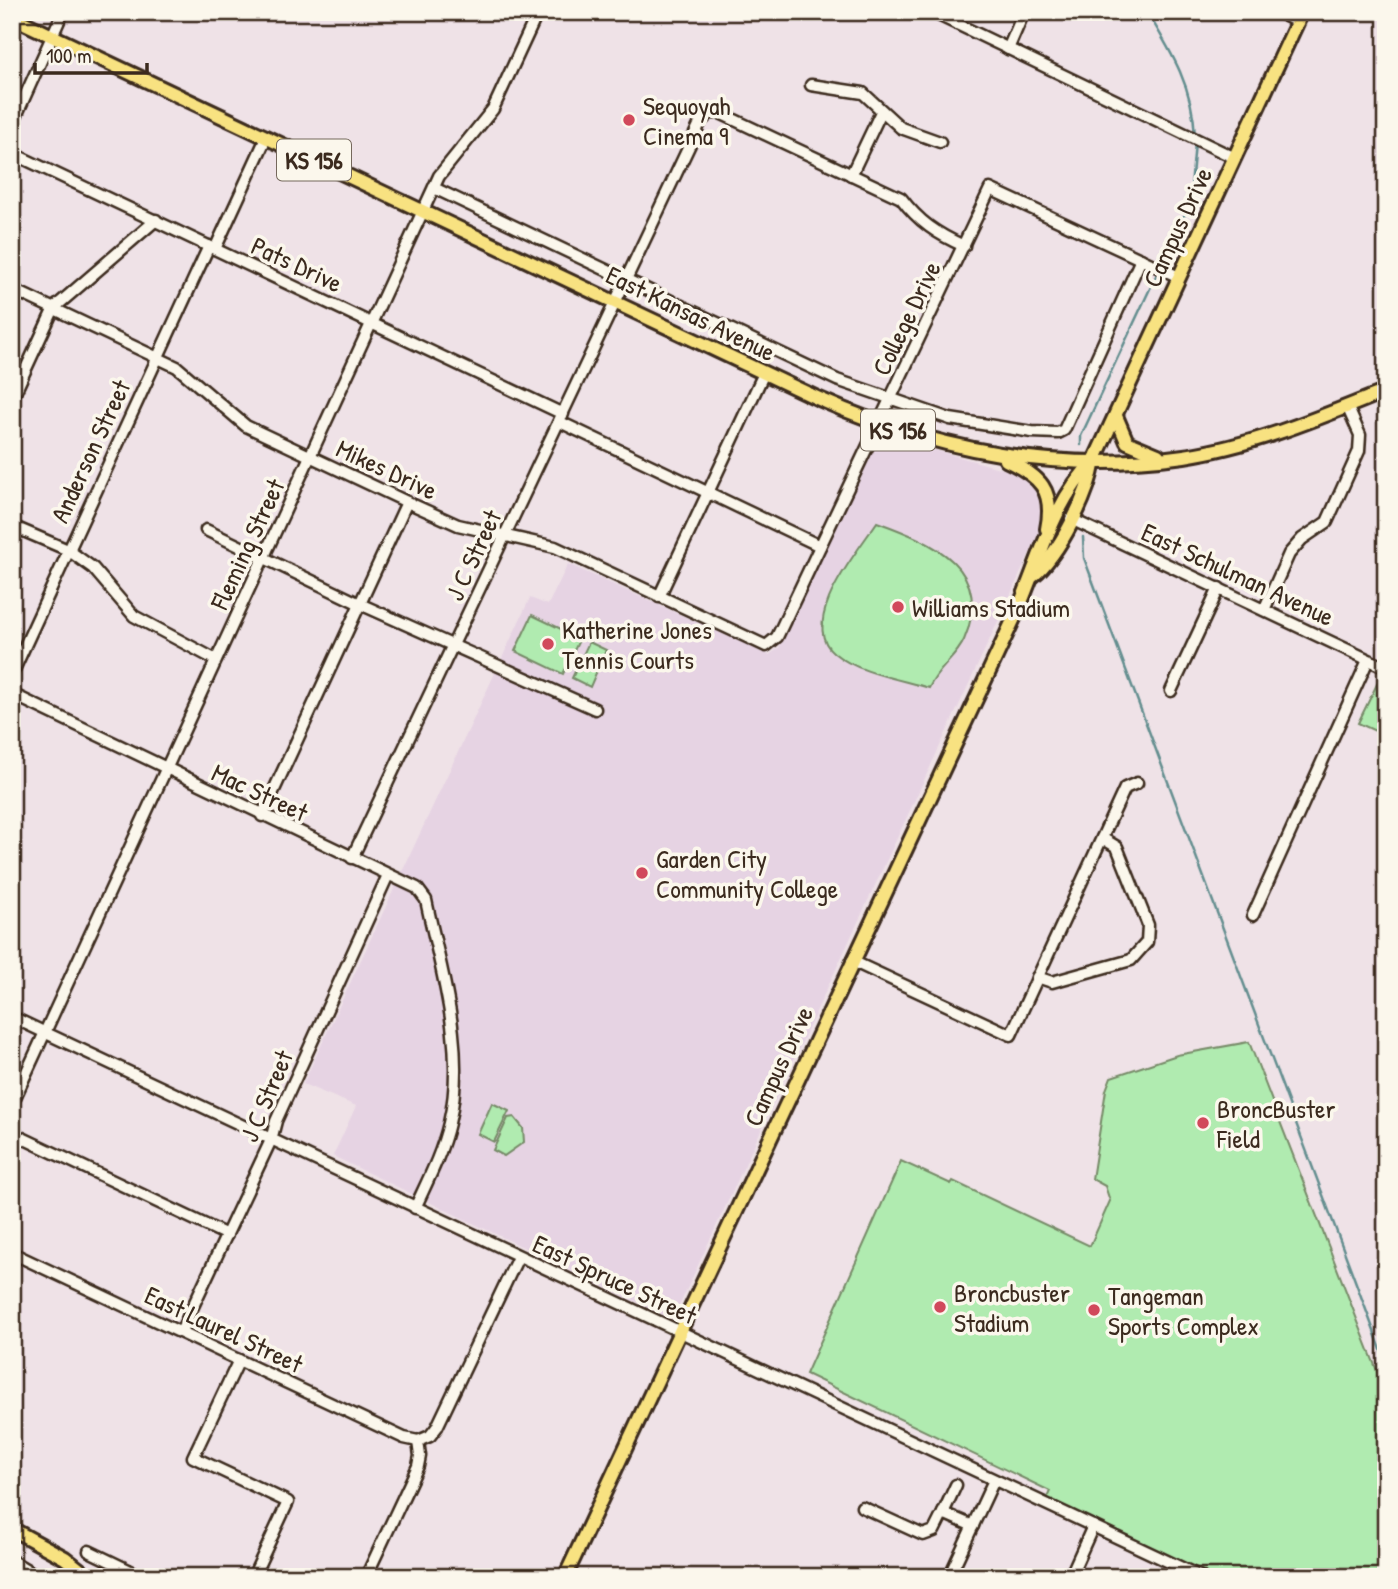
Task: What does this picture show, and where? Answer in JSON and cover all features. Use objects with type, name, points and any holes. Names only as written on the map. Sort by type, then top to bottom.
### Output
[{"type":"main road","name":"East Kansas Avenue","points":[[12,17],[764,373],[878,424],[938,442],[993,454],[1094,461],[1185,456],[1262,437],[1386,391]]},
{"type":"main road","name":"Campus Drive","points":[[1033,576],[1047,564],[1090,484],[1094,461],[1116,416],[1174,275],[1235,158],[1300,17]]},
{"type":"main road","points":[[1116,416],[1127,442],[1136,449],[1167,457]]},
{"type":"main road","points":[[993,454],[1032,473],[1045,491],[1049,505],[1044,542]]},
{"type":"main road","name":"Campus Drive","points":[[565,1577],[1033,576],[1035,559],[1078,477],[1094,461]]},
{"type":"main road","points":[[12,1529],[65,1558],[89,1577]]},
{"type":"street","name":"Fleming Street","points":[[12,1104],[433,188],[439,176],[493,109],[538,12]]},
{"type":"street","points":[[932,12],[1235,158]]},
{"type":"street","points":[[1008,49],[1024,12]]},
{"type":"street","points":[[1277,12],[1300,17]]},
{"type":"street","points":[[13,123],[63,13]]},
{"type":"street","points":[[811,85],[863,93],[901,128],[940,142]]},
{"type":"street","points":[[881,112],[851,175],[901,198],[921,222],[937,234],[964,246]]},
{"type":"street","name":"J C Street","points":[[352,858],[701,121],[710,113],[720,113],[851,175]]},
{"type":"street","name":"Anderson Street","points":[[12,674],[157,357],[266,138]]},
{"type":"street","name":"Pats Drive","points":[[12,153],[372,323],[708,493],[820,546]]},
{"type":"street","points":[[433,188],[837,380],[890,400],[977,424],[1032,432],[1058,433],[1064,430],[1141,260]]},
{"type":"street","name":"College Drive","points":[[763,646],[772,643],[777,637],[990,189],[1174,275]]},
{"type":"street","points":[[12,399],[54,308],[156,220]]},
{"type":"street","name":"Mikes Drive","points":[[12,289],[177,367],[246,426],[458,525],[555,547],[763,646]]},
{"type":"street","points":[[659,597],[764,373]]},
{"type":"street","points":[[1264,610],[1289,554],[1302,539],[1328,522],[1359,451],[1360,435],[1347,406]]},
{"type":"street","points":[[262,816],[407,502]]},
{"type":"street","name":"East Schulman Avenue","points":[[1071,519],[1386,668]]},
{"type":"street","points":[[12,526],[68,550],[93,568],[134,616],[216,660]]},
{"type":"street","points":[[206,530],[360,604],[595,709]]},
{"type":"street","points":[[1171,691],[1219,588]]},
{"type":"street","points":[[1253,915],[1368,660]]},
{"type":"street","name":"Mac Street","points":[[12,694],[417,888],[426,900],[440,967],[454,1046],[455,1093],[445,1140],[415,1208]]},
{"type":"street","points":[[852,961],[1010,1035],[1125,788],[1137,783]]},
{"type":"street","points":[[1037,977],[1052,982],[1131,960],[1147,942],[1148,925],[1117,847],[1102,838]]},
{"type":"street","name":"J C Street","points":[[181,1332],[271,1140],[275,1121],[388,875]]},
{"type":"street","name":"East Spruce Street","points":[[12,1017],[1195,1575]]},
{"type":"street","points":[[12,1133],[226,1235]]},
{"type":"street","name":"East Laurel Street","points":[[12,1253],[404,1437],[418,1441]]},
{"type":"street","points":[[366,1577],[418,1466],[421,1456],[418,1441],[430,1436],[438,1427],[518,1257]]},
{"type":"street","points":[[239,1360],[193,1457],[288,1502],[253,1577]]},
{"type":"street","points":[[949,1577],[994,1480]]},
{"type":"street","points":[[862,1507],[923,1535],[934,1531],[956,1485]]},
{"type":"street","points":[[943,1513],[973,1526]]},
{"type":"street","points":[[1070,1577],[1093,1526]]},
{"type":"street","points":[[89,1551],[143,1577]]},
{"type":"street","points":[[12,1561],[39,1577]]},
{"type":"shaded area","name":"Garden City Community College","points":[[881,435],[1024,475],[1040,496],[1041,529],[673,1319],[333,1156],[356,1106],[303,1084],[530,598],[548,605],[568,564],[769,655],[779,648]]},
{"type":"green space","name":"Williams Stadium","points":[[877,522],[937,549],[965,576],[971,594],[971,615],[964,640],[929,688],[855,666],[834,653],[824,640],[822,624],[834,587]]},
{"type":"green space","name":"Katherine Jones Tennis Courts","points":[[532,615],[580,638],[563,674],[515,651]]},
{"type":"green space","points":[[589,642],[606,650],[590,687],[572,678]]},
{"type":"green space","points":[[1380,678],[1386,680],[1386,736],[1358,723]]},
{"type":"green space","name":"Tangeman Sports Complex","points":[[1249,1042],[1386,1394],[1386,1577],[1214,1577],[1047,1498],[1050,1491],[806,1374],[901,1161],[951,1184],[953,1181],[1090,1246],[1110,1201],[1105,1186],[1092,1179],[1106,1090],[1111,1077],[1177,1055]]},
{"type":"green space","points":[[492,1103],[509,1111],[494,1142],[478,1134]]},
{"type":"green space","points":[[514,1117],[523,1128],[524,1142],[504,1156],[493,1150],[508,1118]]},
{"type":"waterway","points":[[1147,12],[1173,56],[1186,86],[1195,136]]},
{"type":"waterway","points":[[1081,445],[1081,436],[1184,216],[1190,198],[1195,143]]},
{"type":"waterway","points":[[1083,537],[1084,558],[1386,1363]]},
{"type":"place","name":"Sequoyah Cinema 9","points":[[629,120]]},
{"type":"place","name":"Williams Stadium","points":[[898,607]]},
{"type":"place","name":"Katherine Jones Tennis Courts","points":[[548,644]]},
{"type":"place","name":"Garden City Community College","points":[[642,873]]},
{"type":"place","name":"BroncBuster Field","points":[[1203,1123]]},
{"type":"place","name":"Broncbuster Stadium","points":[[940,1307]]},
{"type":"place","name":"Tangeman Sports Complex","points":[[1094,1310]]}]
